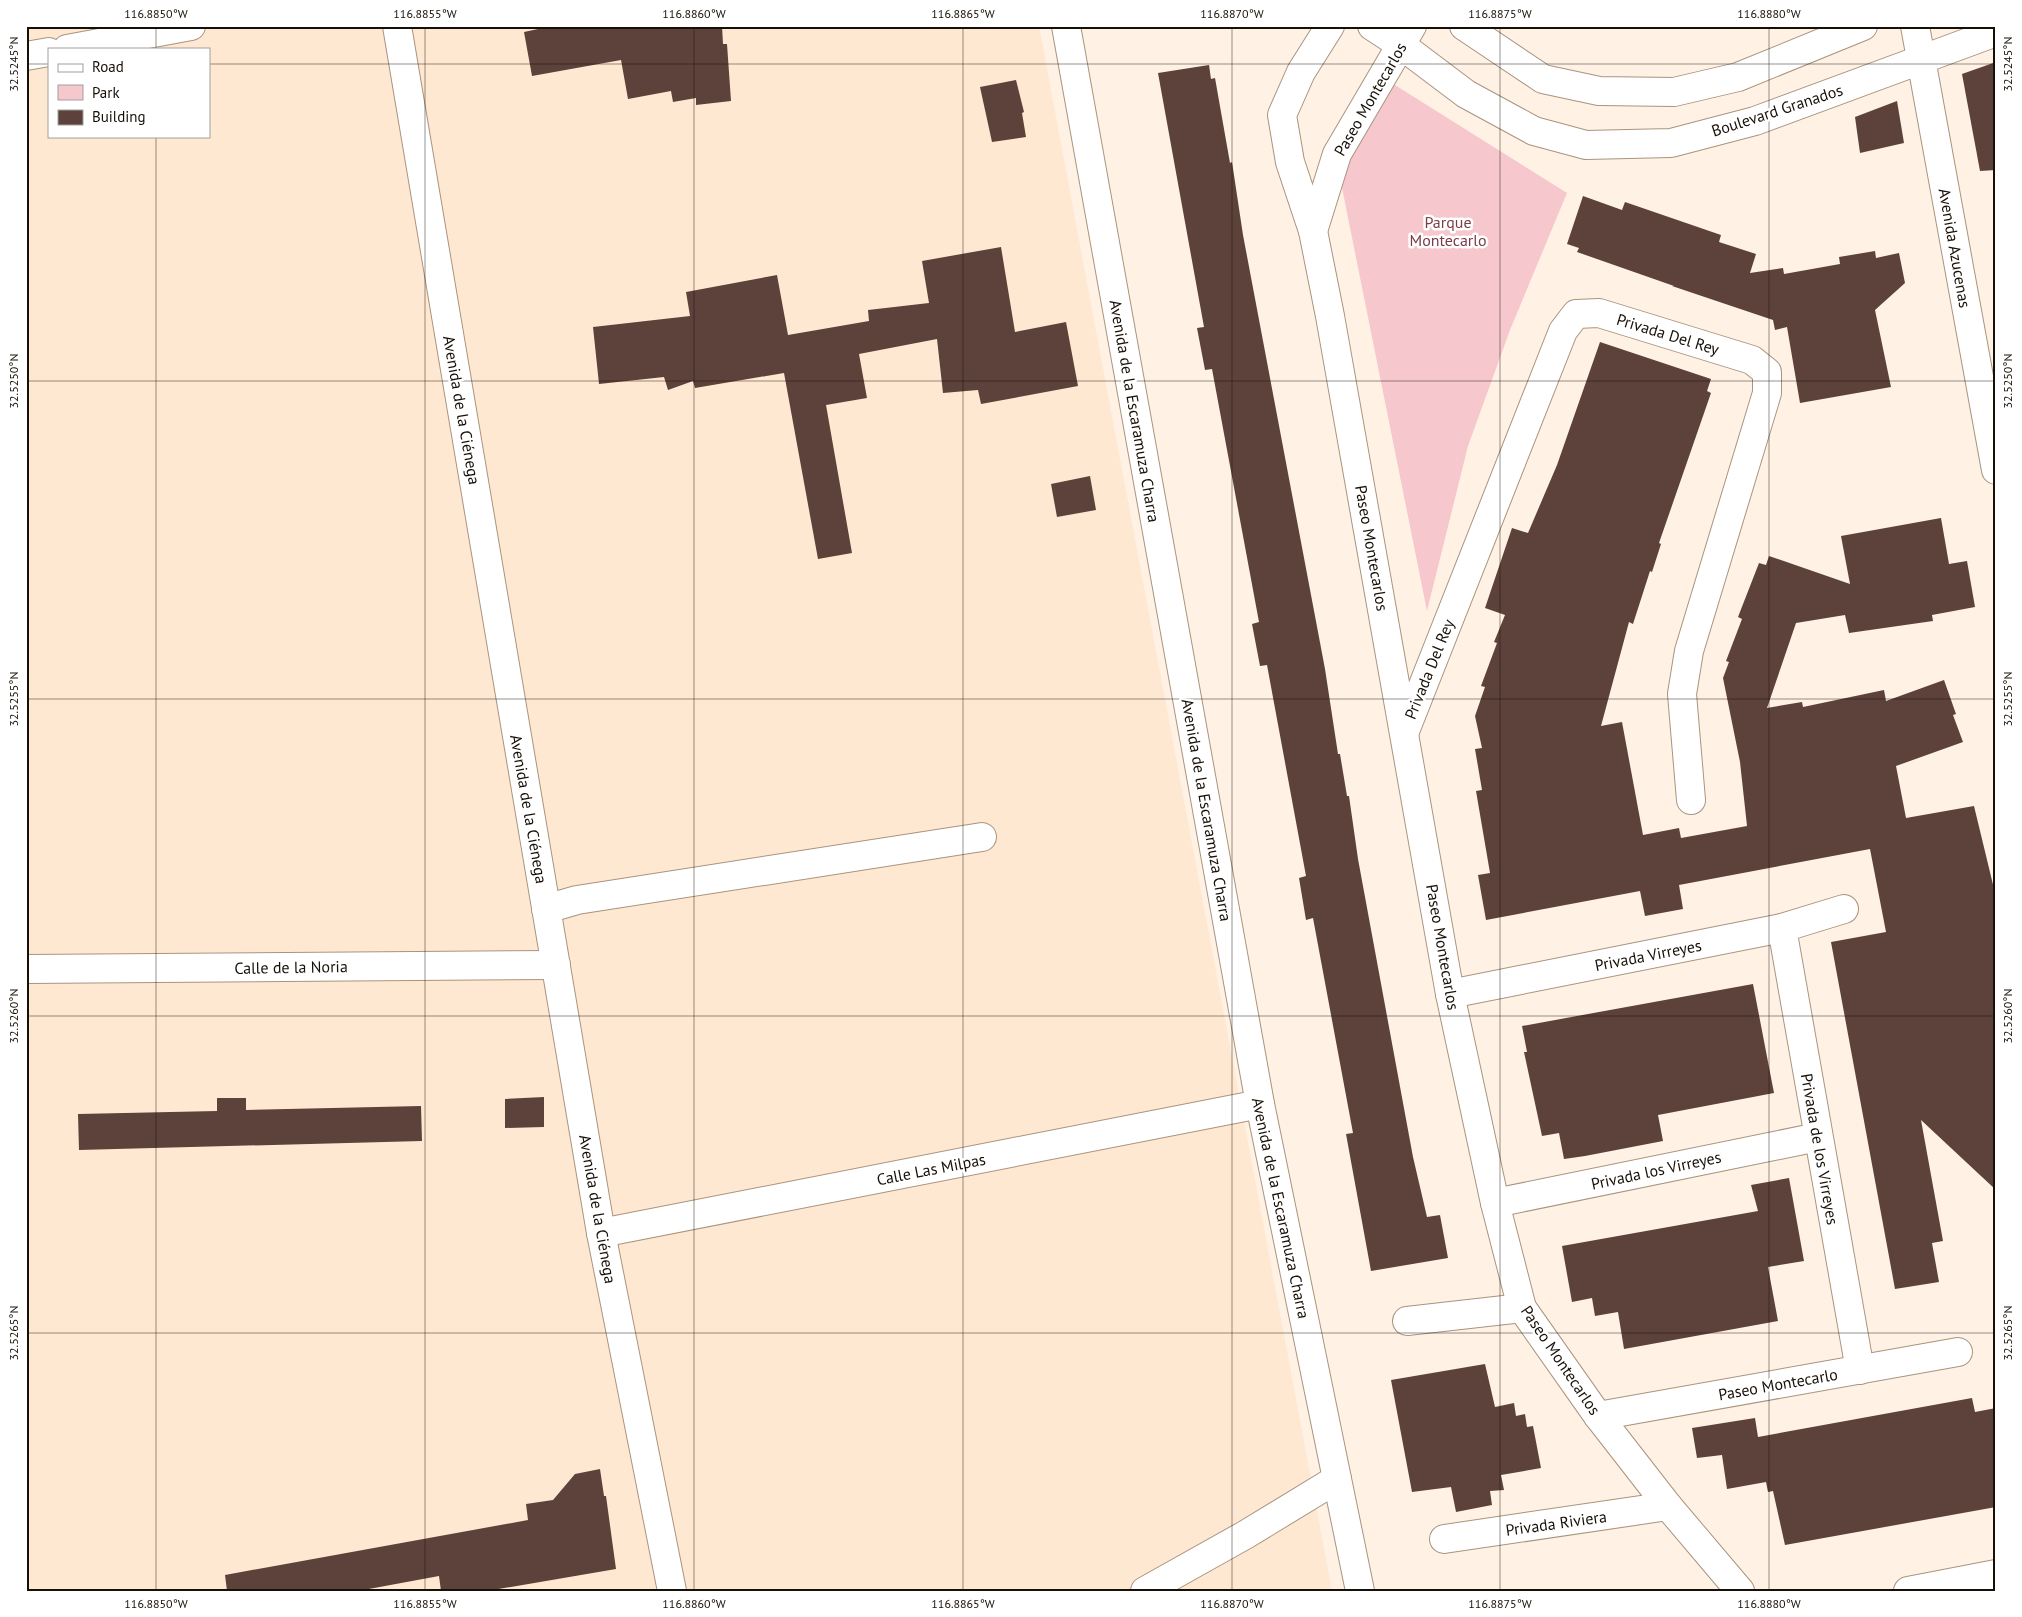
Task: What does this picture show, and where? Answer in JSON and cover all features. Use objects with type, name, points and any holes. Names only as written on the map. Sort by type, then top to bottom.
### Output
[{"type":"street","points":[[72,48],[192,26]]},
{"type":"street","name":"Avenida de la Ciénega","points":[[397,26],[601,1233],[672,1591]]},
{"type":"street","name":"Avenida de la Escaramuza Charra","points":[[1066,26],[1260,1104],[1360,1591]]},
{"type":"street","name":"Paseo Montecarlos","points":[[1330,26],[1301,72],[1282,115],[1290,162],[1313,231],[1405,731],[1450,994],[1494,1203],[1522,1308],[1598,1416],[1668,1506],[1740,1591]]},
{"type":"street","name":"Boulevard Granados","points":[[1372,26],[1407,36],[1466,94],[1534,131],[1586,145],[1671,143],[1755,121],[1996,32]]},
{"type":"street","points":[[1464,26],[1544,79],[1599,91],[1674,92],[1738,77],[1863,26]]},
{"type":"street","name":"Avenida Azucenas","points":[[1915,26],[1996,470]]},
{"type":"street","name":"Paseo Montecarlos","points":[[1313,231],[1337,154],[1407,36]]},
{"type":"street","points":[[26,56],[48,52]]},
{"type":"street","name":"Privada Del Rey","points":[[1405,731],[1563,331],[1576,314],[1599,313],[1752,360],[1767,372],[1767,393],[1689,651],[1682,694],[1691,800]]},
{"type":"street","points":[[546,909],[577,900],[982,837]]},
{"type":"street","name":"Privada Virreyes","points":[[1450,994],[1782,928],[1844,909]]},
{"type":"street","name":"Privada de los Virreyes","points":[[1782,928],[1860,1370]]},
{"type":"street","name":"Calle de la Noria","points":[[26,969],[556,965]]},
{"type":"street","name":"Calle Las Milpas","points":[[601,1233],[1260,1104]]},
{"type":"street","name":"Privada los Virreyes","points":[[1494,1203],[1818,1137]]},
{"type":"street","points":[[1407,1321],[1522,1308]]},
{"type":"street","name":"Paseo Montecarlo","points":[[1598,1416],[1958,1352]]},
{"type":"street","points":[[1145,1591],[1245,1535],[1337,1479]]},
{"type":"street","name":"Privada Riviera","points":[[1444,1539],[1668,1506]]},
{"type":"street","points":[[1908,1591],[1996,1574]]},
{"type":"shaded area","points":[[26,26],[1039,26],[1332,1591],[26,1591]]},
{"type":"green space","name":"Parque Montecarlo","points":[[1387,80],[1567,193],[1510,330],[1468,446],[1427,611],[1337,163]]},
{"type":"building","points":[[552,26],[722,26],[723,44],[727,44],[731,101],[696,105],[696,98],[673,102],[671,91],[628,99],[621,60],[532,76],[524,32]]},
{"type":"building","points":[[1996,62],[1996,170],[1980,171],[1962,74]]},
{"type":"building","points":[[1209,65],[1211,79],[1215,78],[1230,163],[1232,162],[1243,235],[1325,669],[1338,754],[1340,754],[1347,796],[1349,796],[1358,859],[1413,1157],[1427,1217],[1440,1215],[1448,1258],[1371,1271],[1346,1134],[1353,1133],[1313,918],[1306,920],[1299,878],[1306,876],[1267,665],[1260,666],[1252,624],[1259,622],[1212,369],[1205,370],[1197,328],[1204,327],[1158,73]]},
{"type":"building","points":[[1016,80],[1024,112],[1022,113],[1026,137],[992,142],[980,87]]},
{"type":"building","points":[[1897,101],[1904,143],[1860,153],[1855,117]]},
{"type":"building","points":[[1583,196],[1622,210],[1625,202],[1721,235],[1719,242],[1756,254],[1750,273],[1783,268],[1784,274],[1840,264],[1839,257],[1875,251],[1876,258],[1899,253],[1905,283],[1875,310],[1891,387],[1800,403],[1787,327],[1775,330],[1773,320],[1577,252],[1579,248],[1567,244]]},
{"type":"building","points":[[1001,247],[1015,332],[1066,322],[1078,386],[981,404],[978,390],[943,393],[937,339],[859,354],[867,398],[826,405],[852,553],[818,559],[784,373],[695,388],[693,381],[668,390],[664,377],[599,384],[593,327],[690,316],[686,292],[777,275],[788,335],[869,321],[868,310],[929,303],[922,261]]},
{"type":"building","points":[[1600,342],[1711,379],[1707,391],[1711,393],[1659,543],[1661,544],[1652,572],[1650,571],[1633,624],[1629,622],[1601,726],[1622,722],[1643,835],[1679,828],[1681,838],[1747,826],[1740,762],[1723,678],[1729,662],[1726,661],[1742,619],[1738,617],[1759,563],[1766,565],[1769,556],[1850,584],[1841,536],[1941,518],[1949,564],[1967,561],[1975,607],[1932,615],[1933,621],[1849,633],[1845,615],[1796,623],[1767,708],[1802,702],[1803,707],[1884,690],[1886,701],[1944,680],[1956,714],[1953,715],[1963,742],[1896,766],[1906,818],[1974,806],[1996,897],[1996,1190],[1921,1120],[1943,1241],[1932,1243],[1939,1282],[1895,1289],[1831,942],[1886,932],[1870,849],[1679,885],[1683,909],[1645,916],[1640,891],[1486,920],[1478,875],[1490,873],[1476,791],[1482,790],[1475,749],[1482,748],[1475,716],[1485,687],[1481,686],[1497,643],[1494,642],[1505,615],[1485,608],[1512,528],[1528,533],[1557,465]]},
{"type":"building","points":[[1090,476],[1096,510],[1057,517],[1051,484]]},
{"type":"building","points":[[1753,984],[1774,1093],[1658,1115],[1663,1141],[1585,1156],[1564,1159],[1559,1133],[1542,1136],[1524,1052],[1527,1052],[1522,1026]]},
{"type":"building","points":[[544,1097],[544,1127],[505,1128],[505,1099]]},
{"type":"building","points":[[217,1098],[246,1098],[246,1110],[421,1106],[422,1141],[79,1150],[78,1114],[217,1111]]},
{"type":"building","points":[[1789,1178],[1804,1261],[1768,1267],[1778,1321],[1624,1349],[1618,1312],[1595,1316],[1592,1298],[1572,1302],[1562,1246],[1758,1211],[1751,1185]]},
{"type":"building","points":[[1485,1364],[1495,1407],[1514,1403],[1516,1416],[1525,1414],[1527,1427],[1533,1426],[1541,1468],[1501,1475],[1504,1490],[1490,1491],[1492,1505],[1456,1512],[1451,1487],[1412,1492],[1391,1380]]},
{"type":"building","points":[[1972,1398],[1975,1412],[1996,1408],[1996,1507],[1785,1545],[1773,1491],[1768,1492],[1766,1482],[1727,1489],[1722,1455],[1697,1458],[1692,1428],[1755,1418],[1758,1437]]},
{"type":"building","points":[[600,1469],[604,1496],[606,1496],[616,1569],[487,1591],[441,1591],[439,1576],[358,1591],[227,1591],[225,1575],[528,1520],[526,1504],[553,1500],[575,1474]]}]
